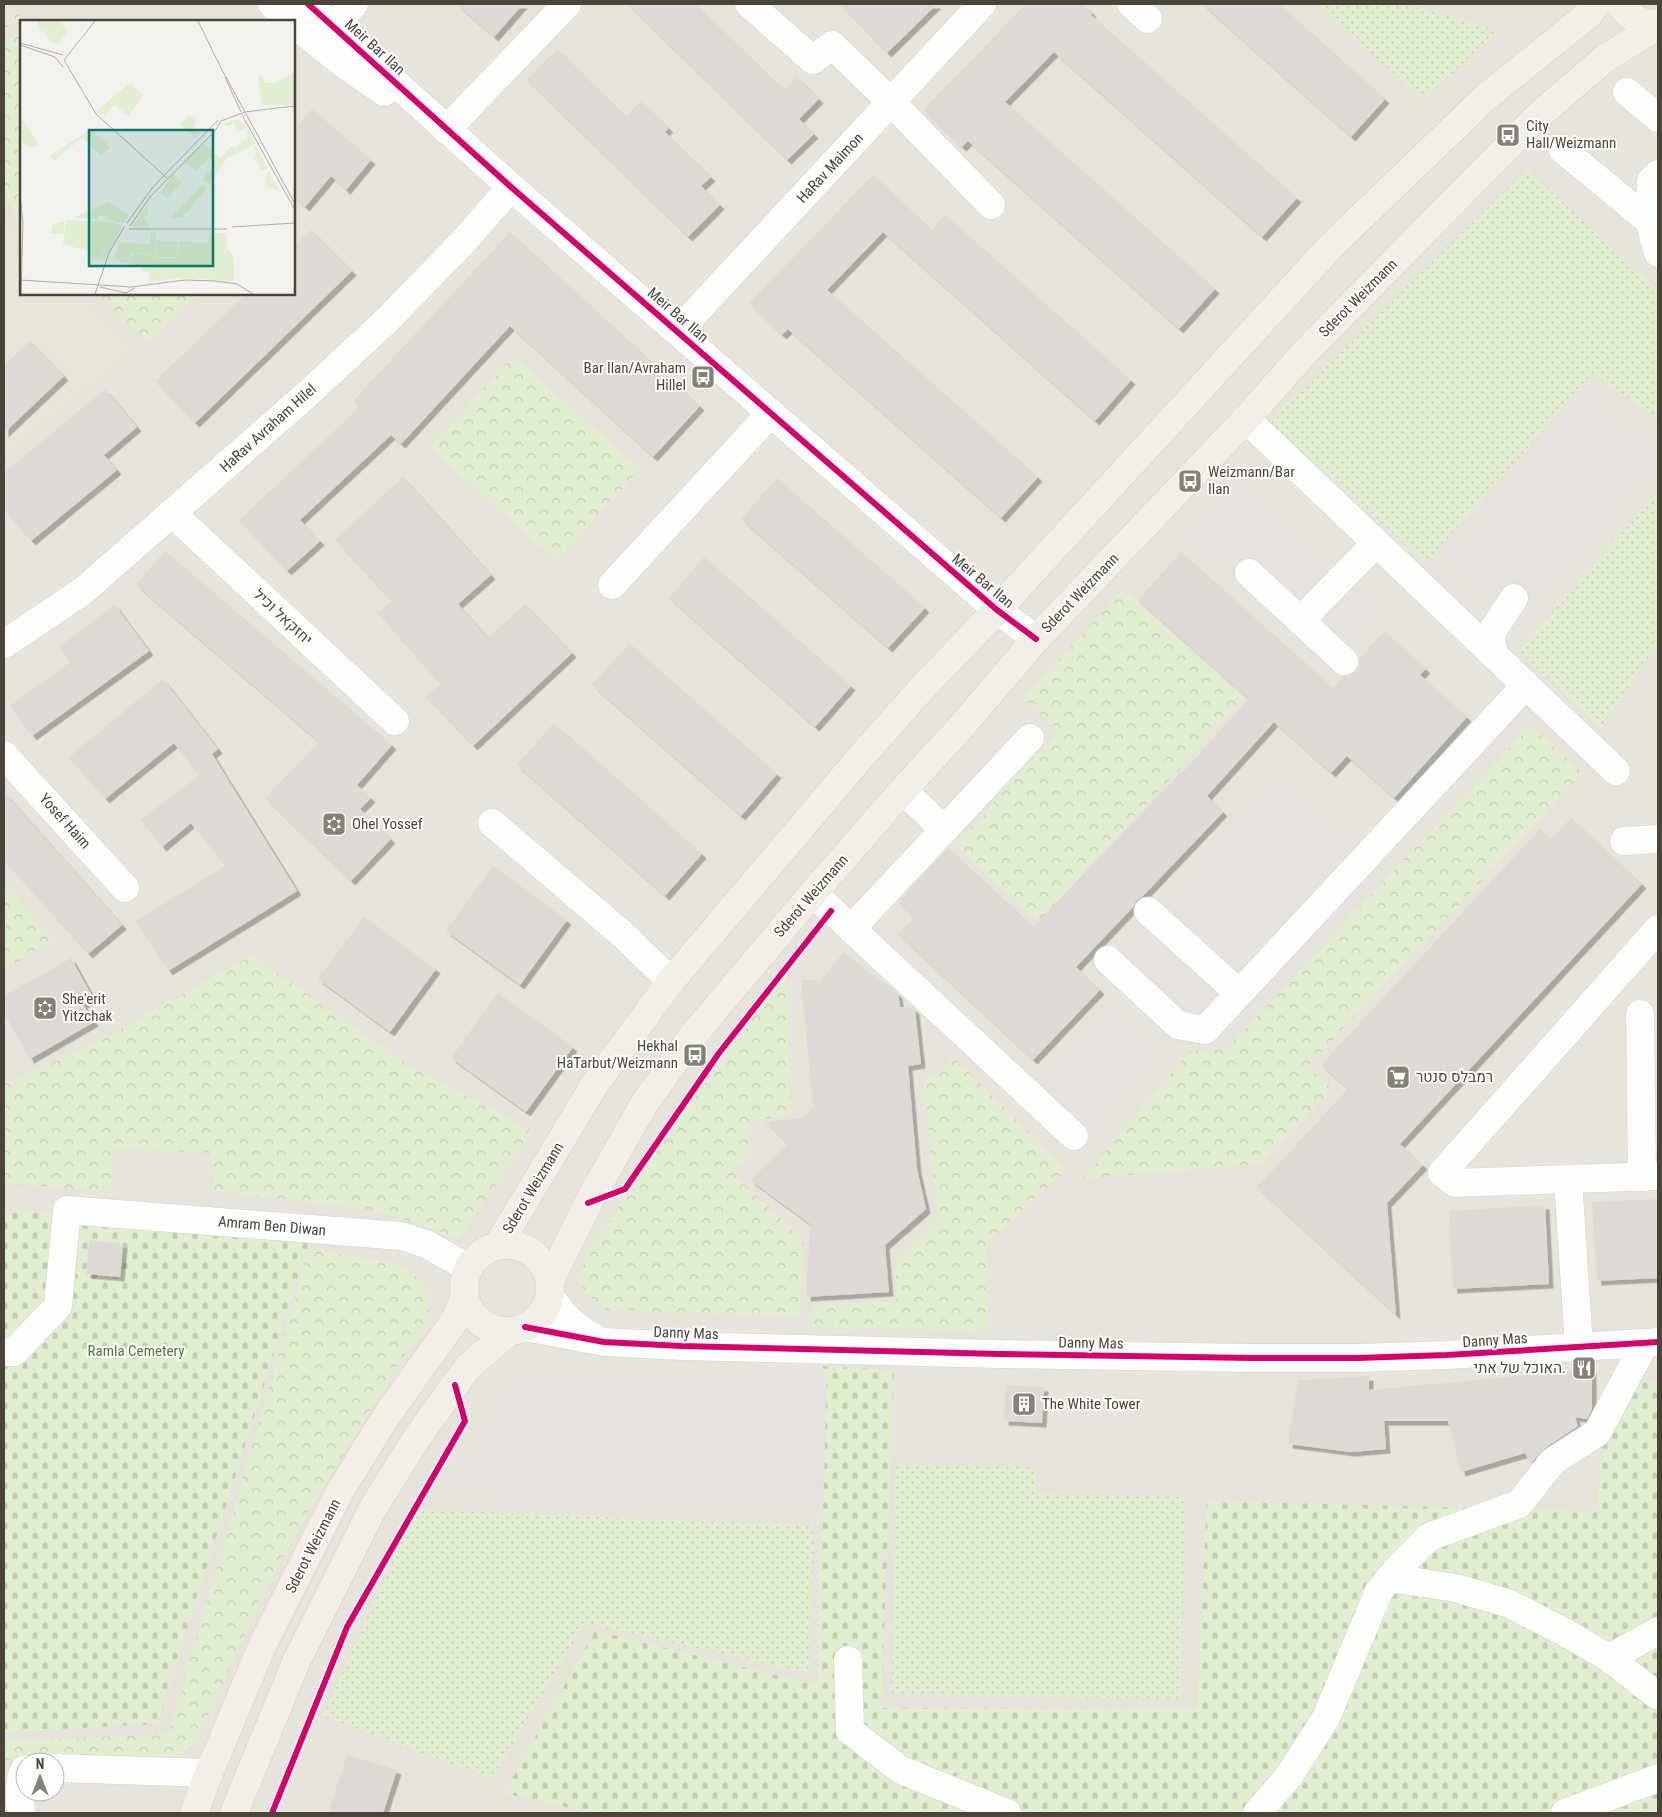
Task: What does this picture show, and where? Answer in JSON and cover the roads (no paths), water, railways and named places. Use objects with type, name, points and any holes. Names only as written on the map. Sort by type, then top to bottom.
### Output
[{"type":"main road","name":"Sderot Weizmann","points":[[498,1245],[595,1084],[671,981],[860,758],[923,687],[997,610],[1332,245],[1486,96],[1589,14],[1596,4]]},
{"type":"main road","points":[[1620,4],[1636,20],[1658,25]]},
{"type":"main road","name":"Sderot Weizmann","points":[[550,1288],[588,1203],[644,1104],[695,1033],[903,790],[960,728],[1036,639],[1246,418],[1307,350],[1537,117],[1604,59],[1658,25]]},
{"type":"main road","points":[[234,1813],[296,1662],[373,1508],[418,1436],[468,1367],[517,1329],[536,1320],[545,1309],[550,1288],[546,1268],[537,1256],[525,1249],[512,1245],[498,1245],[486,1250],[476,1258],[469,1268],[464,1283],[465,1297],[469,1309],[486,1325],[498,1330],[517,1329]]},
{"type":"main road","name":"Sderot Weizmann","points":[[194,1813],[262,1646],[340,1491],[387,1415],[455,1320],[465,1297]]},
{"type":"street","name":"Meir Bar Ilan","points":[[272,4],[290,20]]},
{"type":"street","name":"Meir Bar Ilan","points":[[308,4],[511,188],[678,331],[997,610],[1036,639]]},
{"type":"street","points":[[334,26],[354,4]]},
{"type":"street","points":[[446,130],[568,4]]},
{"type":"street","points":[[749,4],[813,60],[832,45],[891,102],[991,206]]},
{"type":"street","name":"HaRav Maimon","points":[[678,331],[982,4]]},
{"type":"street","name":"Meir Bar Ilan","points":[[295,24],[338,59],[388,94],[446,130]]},
{"type":"street","points":[[1627,92],[1658,118]]},
{"type":"street","points":[[1563,150],[1650,221]]},
{"type":"street","points":[[1658,174],[1651,181],[1650,221],[1658,253]]},
{"type":"street","name":"HaRav Avraham Hilel","points":[[4,644],[83,591],[304,397],[384,322],[463,242],[511,188]]},
{"type":"street","points":[[612,585],[771,413]]},
{"type":"street","points":[[1246,418],[1616,771]]},
{"type":"street","name":"יחזקאל וכיל","points":[[172,513],[395,721]]},
{"type":"street","points":[[1300,621],[1376,543]]},
{"type":"street","points":[[1249,573],[1344,661]]},
{"type":"street","points":[[1460,623],[1475,624],[1483,622],[1514,598],[1492,633],[1491,642],[1495,656]]},
{"type":"street","points":[[1108,960],[1178,1025],[1205,1030],[1526,685]]},
{"type":"street","points":[[851,929],[1030,738]]},
{"type":"street","name":"Yosef Haim","points":[[4,755],[125,888]]},
{"type":"street","points":[[903,790],[944,830]]},
{"type":"street","points":[[492,823],[622,934],[671,981]]},
{"type":"street","points":[[1624,841],[1658,839]]},
{"type":"street","points":[[813,893],[1074,1136]]},
{"type":"street","points":[[1148,911],[1239,993]]},
{"type":"street","points":[[1640,1014],[1650,1176],[1455,1183],[1442,1173],[1658,929]]},
{"type":"street","points":[[1568,1179],[1578,1347]]},
{"type":"street","name":"Amram Ben Diwan","points":[[4,1352],[14,1352],[58,1306],[67,1210],[401,1236],[426,1244],[469,1268]]},
{"type":"street","name":"Danny Mas","points":[[550,1288],[567,1320],[583,1333],[604,1342]]},
{"type":"street","name":"Danny Mas","points":[[517,1329],[604,1342],[1000,1354],[1252,1358],[1357,1358],[1448,1355],[1652,1342]]},
{"type":"street","points":[[1257,1813],[1289,1776],[1326,1718],[1379,1591],[1429,1537],[1519,1504],[1553,1461],[1597,1434],[1652,1342]]},
{"type":"street","points":[[1390,1578],[1456,1588],[1510,1604],[1609,1658],[1658,1696]]},
{"type":"street","points":[[1609,1658],[1658,1631]]},
{"type":"street","points":[[848,1660],[850,1731],[901,1770],[1007,1813]]},
{"type":"street","points":[[65,1768],[209,1773]]},
{"type":"street","points":[[1565,1813],[1658,1778]]},
{"type":"place","name":"City Hall/Weizmann","points":[[1508,135]]},
{"type":"place","name":"Bar Ilan/Avraham Hillel","points":[[703,377]]},
{"type":"place","name":"Weizmann/Bar Ilan","points":[[1190,481]]},
{"type":"place","name":"Ohel Yossef","points":[[334,824]]},
{"type":"place","name":"She'erit Yitzchak","points":[[45,1008]]},
{"type":"place","name":"Hekhal HaTarbut/Weizmann","points":[[695,1055]]},
{"type":"place","name":"רמבלס סנטר","points":[[1398,1077]]},
{"type":"place","name":"האוכל של אתי.","points":[[1584,1368]]},
{"type":"place","name":"The White Tower","points":[[1024,1404]]},
{"type":"park label","name":"Ramla Cemetery","points":[[136,1351]]}]
